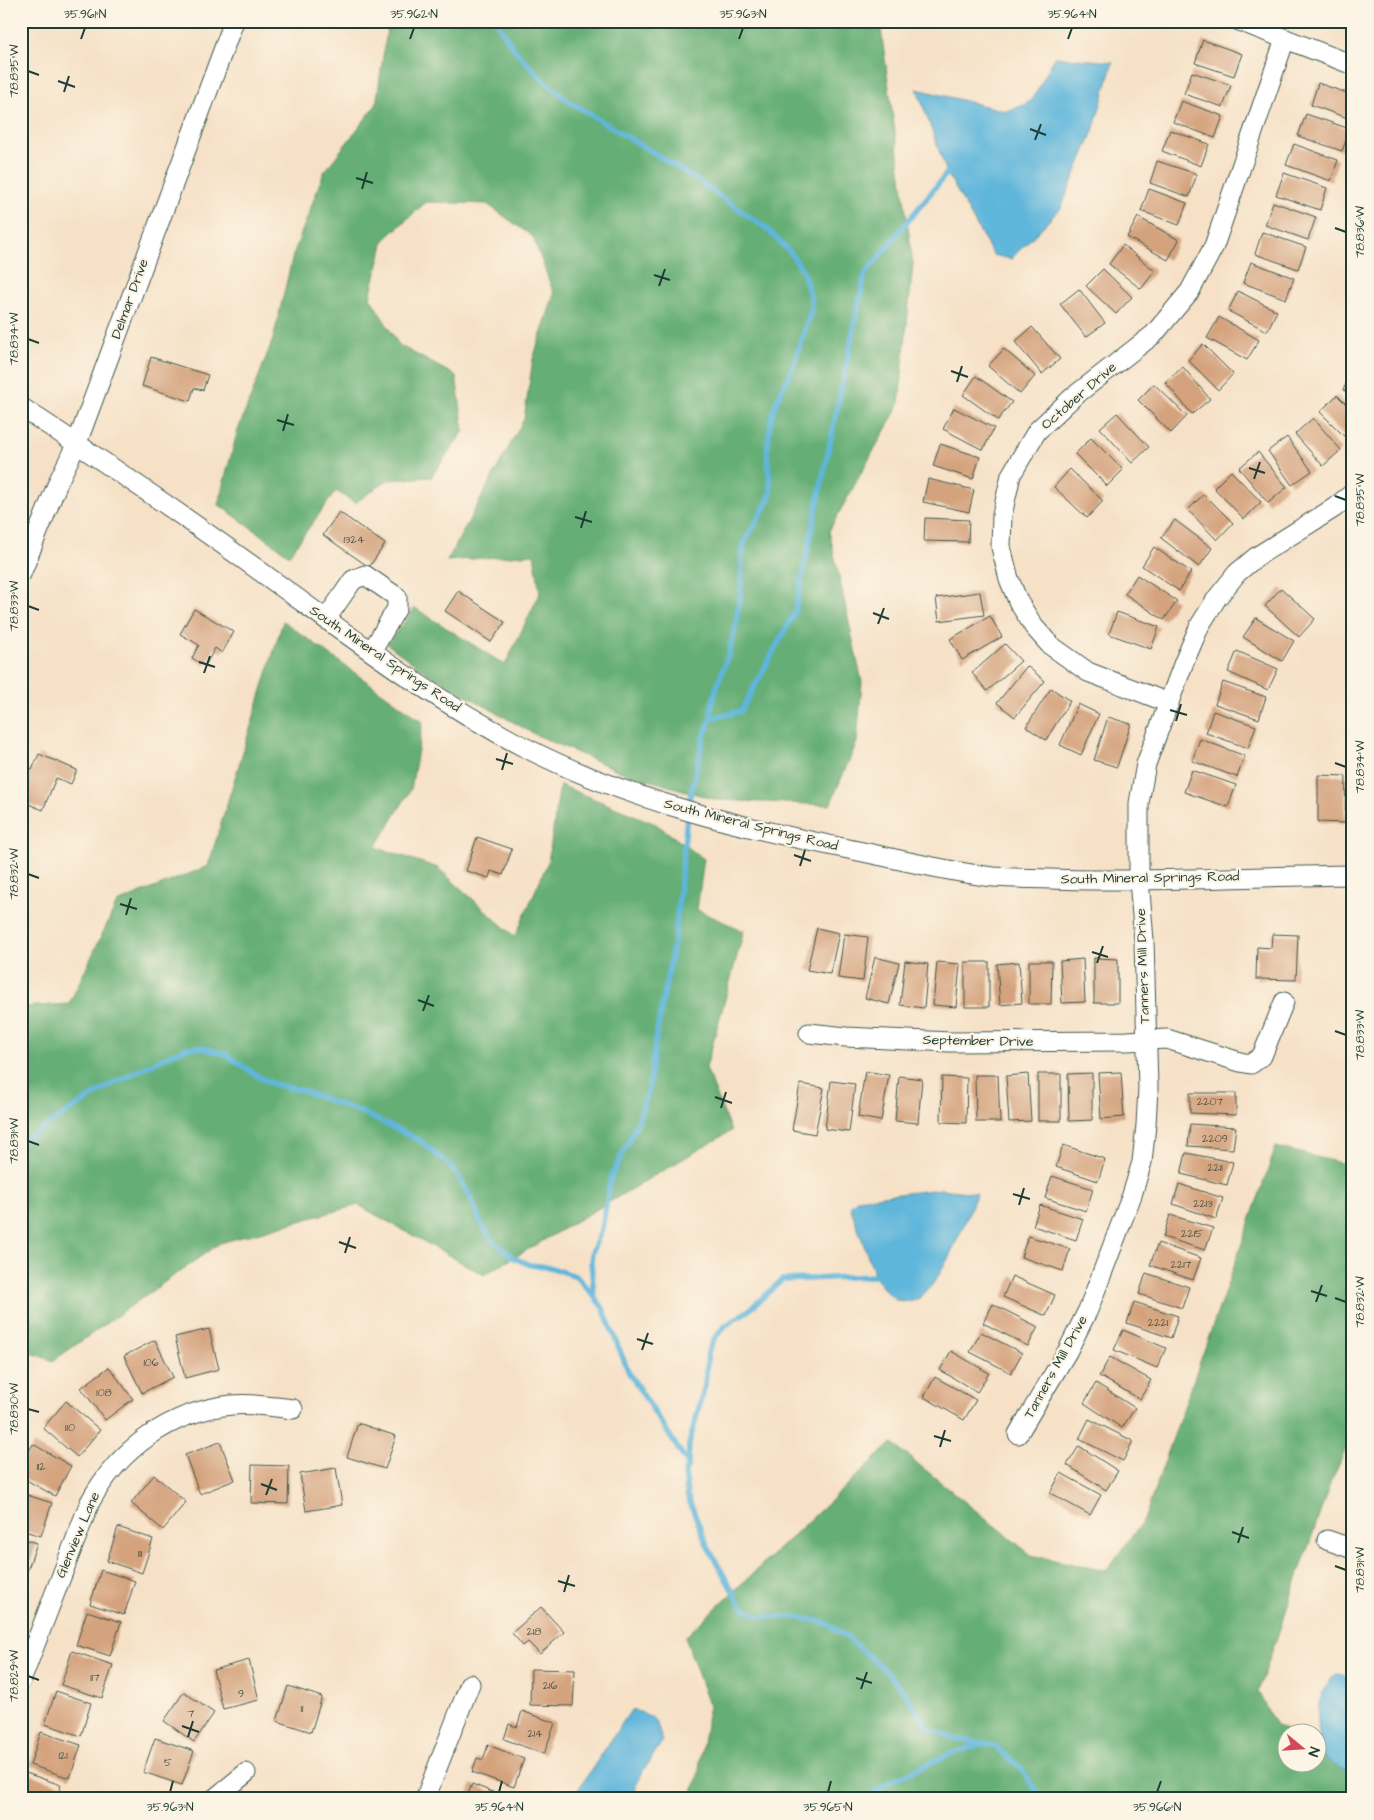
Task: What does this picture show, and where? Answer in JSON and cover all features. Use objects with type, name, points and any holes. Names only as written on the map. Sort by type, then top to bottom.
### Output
[{"type":"street","name":"Delmar Drive","points":[[21,574],[59,480],[77,443],[234,21]]},
{"type":"street","points":[[1239,21],[1353,65]]},
{"type":"street","name":"October Drive","points":[[1169,703],[1088,672],[1050,645],[1034,627],[1018,601],[1009,579],[1002,546],[1002,515],[1011,475],[1037,431],[1073,397],[1154,334],[1190,291],[1214,246],[1285,39]]},
{"type":"street","name":"South Mineral Springs Road","points":[[21,407],[77,443],[326,619],[464,713],[522,746],[583,776],[686,812],[790,837],[954,872],[1006,877],[1139,880],[1353,875]]},
{"type":"street","name":"Tanners Mill Drive","points":[[1018,1434],[1067,1352],[1088,1310],[1142,1162],[1148,1088],[1144,940],[1139,880],[1139,803],[1146,764],[1184,662],[1200,625],[1217,598],[1237,573],[1256,557],[1285,537],[1334,508],[1353,493]]},
{"type":"street","points":[[326,619],[353,580],[365,575],[397,597],[397,608],[372,651]]},
{"type":"street","name":"September Drive","points":[[809,1033],[846,1037],[950,1042],[1146,1041],[1167,1039],[1251,1064],[1262,1056],[1284,1002]]},
{"type":"street","name":"Glenview Lane","points":[[21,1681],[90,1502],[115,1464],[154,1432],[184,1416],[209,1408],[233,1405],[259,1405],[294,1409]]},
{"type":"street","points":[[1328,1540],[1353,1549]]},
{"type":"street","points":[[425,1799],[470,1684]]},
{"type":"street","points":[[214,1799],[246,1773]]},
{"type":"green space","points":[[386,21],[880,22],[913,264],[899,405],[829,531],[862,682],[857,742],[830,805],[717,800],[624,773],[534,734],[427,673],[387,644],[415,608],[505,665],[540,593],[534,554],[447,561],[524,419],[533,359],[554,294],[533,237],[487,204],[426,202],[384,240],[370,297],[399,345],[456,376],[464,431],[431,477],[388,480],[355,503],[336,491],[289,555],[218,504],[237,433],[273,339],[293,255],[324,172],[376,105],[387,29]]},
{"type":"green space","points":[[283,621],[423,722],[411,789],[376,847],[438,868],[515,937],[548,862],[560,785],[656,824],[704,859],[697,910],[744,931],[706,1068],[731,1131],[484,1275],[358,1205],[220,1243],[53,1361],[21,1349],[21,1007],[69,1004],[117,903],[208,866]]},
{"type":"green space","points":[[1276,1147],[1353,1166],[1353,1433],[1329,1487],[1258,1692],[1276,1726],[1276,1772],[1326,1772],[1326,1741],[1353,1749],[1353,1799],[691,1799],[698,1775],[709,1705],[685,1637],[892,1443],[1031,1555],[1106,1571],[1144,1520]]},
{"type":"water","points":[[1055,57],[1113,62],[1093,131],[1061,208],[1011,259],[993,255],[947,173],[917,89],[1006,111],[1024,105],[1033,98]]},
{"type":"water","points":[[940,1189],[977,1193],[951,1254],[932,1285],[922,1296],[912,1301],[896,1300],[882,1287],[875,1276],[850,1206],[857,1199]]},
{"type":"water","points":[[1336,1674],[1353,1676],[1353,1773],[1339,1768],[1326,1759],[1326,1722],[1318,1722],[1318,1713],[1319,1703],[1328,1683]]},
{"type":"water","points":[[631,1710],[650,1716],[653,1719],[662,1742],[643,1771],[630,1799],[572,1799]]},
{"type":"building","points":[[1203,40],[1242,54],[1234,76],[1195,63]]},
{"type":"building","points":[[1192,72],[1231,85],[1223,107],[1184,94]]},
{"type":"building","points":[[1318,83],[1353,95],[1353,120],[1311,105]]},
{"type":"building","points":[[1181,101],[1223,116],[1215,138],[1173,122]]},
{"type":"building","points":[[1306,114],[1350,129],[1342,151],[1298,136]]},
{"type":"building","points":[[1170,130],[1209,144],[1201,166],[1162,151]]},
{"type":"building","points":[[1294,144],[1338,160],[1331,181],[1286,165]]},
{"type":"building","points":[[1157,161],[1197,174],[1189,197],[1150,183]]},
{"type":"building","points":[[1284,173],[1327,188],[1320,210],[1276,195]]},
{"type":"building","points":[[1149,189],[1187,203],[1179,225],[1141,211]]},
{"type":"building","points":[[1273,202],[1316,217],[1308,240],[1265,225]]},
{"type":"building","points":[[1138,217],[1179,240],[1168,260],[1127,237]]},
{"type":"building","points":[[1262,232],[1306,247],[1298,269],[1255,254]]},
{"type":"building","points":[[1123,245],[1155,271],[1141,289],[1109,264]]},
{"type":"building","points":[[1251,262],[1294,278],[1286,299],[1243,283]]},
{"type":"building","points":[[1103,269],[1132,297],[1116,314],[1086,286]]},
{"type":"building","points":[[1079,289],[1105,323],[1086,337],[1060,304]]},
{"type":"building","points":[[1238,291],[1277,311],[1267,331],[1228,311]]},
{"type":"building","points":[[1219,317],[1259,340],[1247,360],[1207,338]]},
{"type":"building","points":[[1032,327],[1060,359],[1042,374],[1015,342]]},
{"type":"building","points":[[1203,344],[1233,374],[1218,390],[1188,360]]},
{"type":"building","points":[[1004,349],[1035,376],[1020,394],[988,366]]},
{"type":"building","points":[[151,357],[208,375],[203,390],[194,388],[190,401],[142,386]]},
{"type":"building","points":[[1183,367],[1210,399],[1192,414],[1165,382]]},
{"type":"building","points":[[1353,370],[1353,395],[1343,390]]},
{"type":"building","points":[[976,376],[1012,402],[998,420],[963,395]]},
{"type":"building","points":[[1154,384],[1187,416],[1171,433],[1138,400]]},
{"type":"building","points":[[1337,395],[1353,411],[1353,439],[1350,442],[1320,412]]},
{"type":"building","points":[[954,408],[994,428],[983,450],[943,429]]},
{"type":"building","points":[[1117,413],[1149,447],[1132,463],[1100,428]]},
{"type":"building","points":[[1313,418],[1341,450],[1323,466],[1295,434]]},
{"type":"building","points":[[1287,437],[1312,471],[1292,485],[1268,451]]},
{"type":"building","points":[[1091,438],[1123,470],[1107,486],[1075,454]]},
{"type":"building","points":[[940,444],[980,457],[973,479],[933,466]]},
{"type":"building","points":[[1258,452],[1287,487],[1268,503],[1239,468]]},
{"type":"building","points":[[1070,469],[1103,501],[1087,518],[1054,487]]},
{"type":"building","points":[[1231,471],[1261,502],[1244,519],[1214,488]]},
{"type":"building","points":[[928,479],[974,490],[969,512],[923,502]]},
{"type":"building","points":[[1204,494],[1233,523],[1217,540],[1188,510]]},
{"type":"building","points":[[339,512],[385,544],[369,567],[323,535]]},
{"type":"building","points":[[925,518],[969,520],[968,542],[924,541]]},
{"type":"building","points":[[1175,520],[1212,548],[1199,567],[1161,538]]},
{"type":"building","points":[[1154,547],[1191,572],[1179,591],[1142,566]]},
{"type":"building","points":[[1137,575],[1177,601],[1164,620],[1125,594]]},
{"type":"building","points":[[1281,588],[1315,619],[1299,637],[1265,606]]},
{"type":"building","points":[[458,591],[505,622],[491,642],[445,611]]},
{"type":"building","points":[[980,592],[984,615],[939,621],[936,598]]},
{"type":"building","points":[[194,609],[234,632],[222,653],[215,648],[205,666],[192,658],[199,645],[180,634]]},
{"type":"building","points":[[1117,612],[1159,627],[1151,649],[1109,634]]},
{"type":"building","points":[[990,616],[1002,637],[962,660],[950,639]]},
{"type":"building","points":[[1256,618],[1294,641],[1282,661],[1243,637]]},
{"type":"building","points":[[1005,644],[1021,661],[987,691],[972,673]]},
{"type":"building","points":[[1237,651],[1278,669],[1268,690],[1228,672]]},
{"type":"building","points":[[1027,666],[1045,681],[1015,717],[997,703]]},
{"type":"building","points":[[1223,682],[1266,697],[1259,719],[1215,704]]},
{"type":"building","points":[[1051,688],[1070,701],[1046,740],[1026,727]]},
{"type":"building","points":[[1078,704],[1099,714],[1081,755],[1060,745]]},
{"type":"building","points":[[1213,711],[1256,726],[1248,748],[1206,733]]},
{"type":"building","points":[[1108,717],[1131,724],[1117,767],[1094,760]]},
{"type":"building","points":[[1200,739],[1245,756],[1237,777],[1192,761]]},
{"type":"building","points":[[39,754],[77,770],[71,784],[56,778],[43,810],[21,801],[21,796],[28,780],[26,779]]},
{"type":"building","points":[[1192,770],[1236,785],[1228,807],[1184,792]]},
{"type":"building","points":[[1318,775],[1346,776],[1345,823],[1318,822]]},
{"type":"building","points":[[477,837],[512,849],[503,875],[491,871],[489,878],[466,871]]},
{"type":"building","points":[[21,870],[28,873],[21,889]]},
{"type":"building","points":[[817,928],[839,933],[830,974],[807,970]]},
{"type":"building","points":[[844,934],[868,937],[863,981],[838,978]]},
{"type":"building","points":[[1272,934],[1298,935],[1296,980],[1256,979],[1257,947],[1271,948]]},
{"type":"building","points":[[875,957],[899,963],[889,1004],[865,998]]},
{"type":"building","points":[[1094,958],[1118,959],[1118,1003],[1094,1003]]},
{"type":"building","points":[[1083,959],[1085,1002],[1062,1003],[1060,961]]},
{"type":"building","points":[[905,961],[928,964],[924,1008],[900,1005]]},
{"type":"building","points":[[1029,961],[1052,961],[1051,1004],[1029,1004]]},
{"type":"building","points":[[937,962],[960,964],[956,1007],[933,1005]]},
{"type":"building","points":[[965,962],[989,962],[989,1007],[965,1007]]},
{"type":"building","points":[[1019,962],[1022,1003],[1000,1005],[997,964]]},
{"type":"building","points":[[865,1071],[889,1075],[881,1121],[858,1117]]},
{"type":"building","points":[[1121,1072],[1124,1117],[1101,1119],[1098,1073]]},
{"type":"building","points":[[1092,1073],[1092,1120],[1069,1121],[1068,1074]]},
{"type":"building","points":[[1028,1074],[1031,1121],[1009,1122],[1006,1076]]},
{"type":"building","points":[[1038,1074],[1061,1074],[1061,1121],[1038,1121]]},
{"type":"building","points":[[975,1075],[998,1075],[1000,1122],[976,1122]]},
{"type":"building","points":[[899,1076],[922,1079],[918,1123],[895,1121]]},
{"type":"building","points":[[942,1077],[967,1078],[966,1123],[941,1122]]},
{"type":"building","points":[[831,1081],[855,1084],[849,1132],[825,1129]]},
{"type":"building","points":[[800,1084],[824,1088],[815,1134],[792,1130]]},
{"type":"building","points":[[1190,1093],[1236,1093],[1236,1115],[1190,1113]]},
{"type":"building","points":[[1190,1124],[1236,1127],[1233,1149],[1188,1146]]},
{"type":"building","points":[[1063,1145],[1105,1159],[1098,1181],[1056,1167]]},
{"type":"building","points":[[1186,1153],[1233,1162],[1227,1185],[1181,1174]]},
{"type":"building","points":[[1052,1176],[1093,1189],[1086,1211],[1045,1198]]},
{"type":"building","points":[[1179,1184],[1223,1198],[1216,1219],[1173,1204]]},
{"type":"building","points":[[1040,1205],[1083,1219],[1076,1240],[1033,1226]]},
{"type":"building","points":[[1170,1215],[1213,1228],[1205,1250],[1163,1237]]},
{"type":"building","points":[[1028,1236],[1070,1249],[1063,1271],[1021,1257]]},
{"type":"building","points":[[1158,1243],[1201,1258],[1193,1280],[1150,1265]]},
{"type":"building","points":[[1146,1273],[1189,1287],[1182,1308],[1139,1294]]},
{"type":"building","points":[[1012,1276],[1055,1295],[1046,1316],[1003,1297]]},
{"type":"building","points":[[1134,1302],[1178,1316],[1171,1338],[1127,1323]]},
{"type":"building","points":[[993,1304],[1038,1327],[1028,1346],[983,1323]]},
{"type":"building","points":[[209,1329],[219,1369],[185,1378],[175,1337]]},
{"type":"building","points":[[1123,1330],[1166,1348],[1157,1368],[1114,1350]]},
{"type":"building","points":[[981,1332],[1022,1353],[1011,1373],[970,1352]]},
{"type":"building","points":[[155,1340],[173,1377],[142,1393],[124,1356]]},
{"type":"building","points":[[951,1351],[989,1373],[977,1392],[940,1370]]},
{"type":"building","points":[[1110,1357],[1151,1380],[1140,1399],[1099,1376]]},
{"type":"building","points":[[109,1367],[133,1399],[105,1420],[81,1388]]},
{"type":"building","points":[[935,1377],[976,1400],[964,1420],[924,1397]]},
{"type":"building","points":[[1096,1383],[1135,1408],[1122,1428],[1084,1403]]},
{"type":"building","points":[[66,1401],[100,1430],[77,1457],[43,1428]]},
{"type":"building","points":[[1089,1419],[1133,1441],[1123,1461],[1079,1439]]},
{"type":"building","points":[[358,1423],[396,1436],[385,1469],[347,1457]]},
{"type":"building","points":[[220,1442],[235,1480],[200,1494],[185,1455]]},
{"type":"building","points":[[33,1444],[71,1466],[55,1496],[21,1477],[21,1466]]},
{"type":"building","points":[[1079,1446],[1118,1471],[1106,1490],[1067,1465]]},
{"type":"building","points":[[252,1465],[289,1466],[288,1504],[251,1503]]},
{"type":"building","points":[[336,1468],[342,1505],[306,1511],[300,1474]]},
{"type":"building","points":[[1061,1473],[1101,1495],[1090,1515],[1050,1493]]},
{"type":"building","points":[[154,1475],[186,1502],[163,1530],[131,1503]]},
{"type":"building","points":[[21,1493],[52,1503],[41,1536],[21,1530]]},
{"type":"building","points":[[118,1527],[153,1539],[142,1573],[107,1561]]},
{"type":"building","points":[[21,1538],[37,1543],[25,1577],[21,1576]]},
{"type":"building","points":[[101,1570],[135,1581],[124,1615],[90,1604]]},
{"type":"building","points":[[541,1607],[564,1632],[540,1654],[528,1642],[523,1646],[512,1633]]},
{"type":"building","points":[[87,1611],[121,1622],[110,1656],[76,1645]]},
{"type":"building","points":[[72,1651],[113,1665],[102,1698],[61,1685]]},
{"type":"building","points":[[249,1660],[259,1700],[223,1709],[213,1670]]},
{"type":"building","points":[[531,1669],[575,1670],[573,1706],[530,1705]]},
{"type":"building","points":[[288,1686],[322,1697],[311,1732],[277,1721]]},
{"type":"building","points":[[56,1691],[91,1703],[81,1736],[45,1724]]},
{"type":"building","points":[[184,1692],[214,1713],[194,1742],[164,1721]]},
{"type":"building","points":[[522,1711],[555,1723],[544,1754],[504,1739],[509,1724],[517,1727]]},
{"type":"building","points":[[41,1732],[81,1745],[70,1778],[30,1765]]},
{"type":"building","points":[[155,1738],[194,1751],[182,1785],[143,1772]]},
{"type":"building","points":[[488,1745],[524,1759],[514,1787],[472,1772],[477,1758],[483,1760]]},
{"type":"building","points":[[26,1773],[61,1785],[56,1799],[21,1799],[21,1787]]},
{"type":"building","points":[[472,1784],[510,1799],[466,1799]]},
{"type":"waterway","points":[[496,21],[513,48],[537,74],[567,100],[688,174],[766,228],[790,252],[803,271],[811,299],[811,311],[793,367],[777,400],[771,419],[767,452],[771,492],[766,505],[745,541],[742,553],[741,592],[735,628],[729,653],[716,689],[711,709],[711,718],[704,736],[688,806],[675,936],[657,1031],[648,1092],[637,1124],[611,1177],[602,1229],[592,1252],[594,1296]]},
{"type":"waterway","points":[[711,718],[741,711],[795,612],[865,274],[947,173],[953,169]]},
{"type":"waterway","points":[[21,1142],[110,1085],[174,1053],[187,1048],[200,1047],[225,1054],[273,1084],[300,1090],[363,1113],[419,1140],[448,1164],[458,1176],[491,1239],[514,1258],[530,1265],[549,1267],[576,1276],[594,1296],[603,1308],[629,1373],[688,1464]]},
{"type":"waterway","points":[[875,1276],[782,1280],[749,1310],[725,1326],[714,1339],[708,1352],[705,1385],[689,1444],[688,1464],[685,1472],[687,1495],[708,1547],[739,1602],[746,1610],[758,1616],[797,1617],[824,1622],[847,1637],[886,1671],[906,1694],[928,1728],[955,1739],[994,1746],[1021,1768],[1041,1799]]},
{"type":"waterway","points":[[865,1799],[895,1779],[950,1754],[982,1744]]}]
